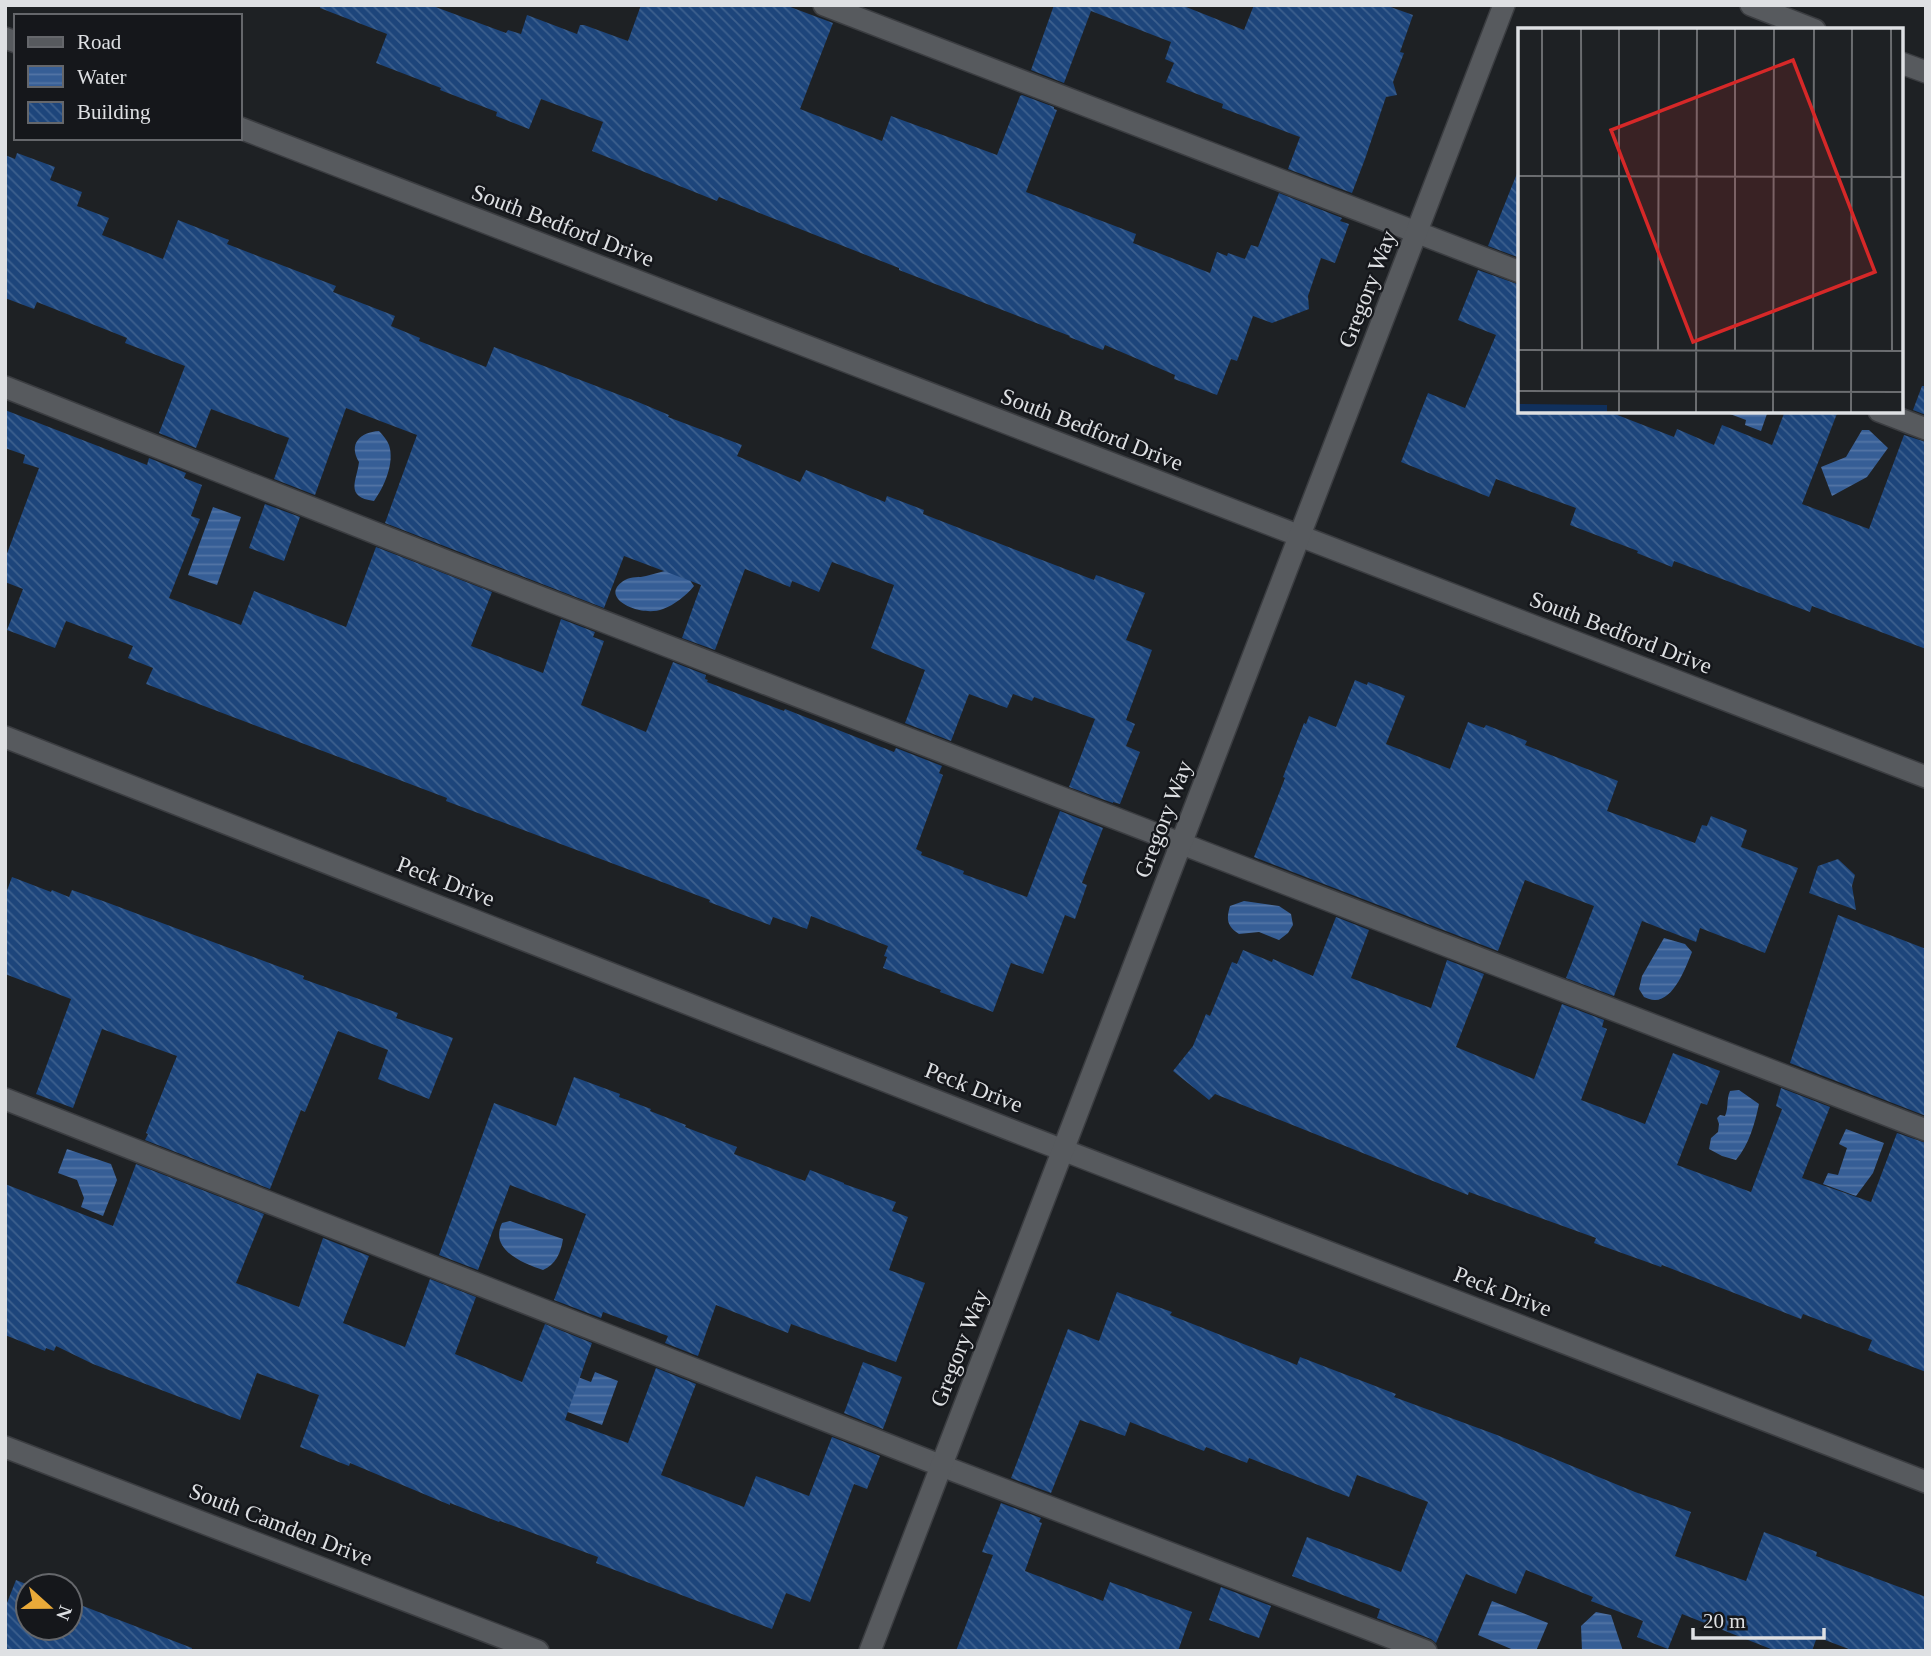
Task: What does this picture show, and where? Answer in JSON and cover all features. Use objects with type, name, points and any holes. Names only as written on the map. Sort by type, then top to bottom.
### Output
[{"type":"street","points":[[824,5],[1518,271]]},
{"type":"street","name":"Gregory Way","points":[[870,1651],[1504,5]]},
{"type":"street","points":[[1751,5],[1810,28]]},
{"type":"street","points":[[1903,64],[1926,72]]},
{"type":"street","name":"South Bedford Drive","points":[[242,129],[1926,777]]},
{"type":"street","points":[[5,387],[449,562],[1926,1130]]},
{"type":"street","points":[[1885,413],[1926,429]]},
{"type":"street","name":"Peck Drive","points":[[5,737],[1926,1482]]},
{"type":"street","points":[[5,1099],[942,1466],[1426,1651]]},
{"type":"street","name":"South Camden Drive","points":[[5,1447],[538,1651]]},
{"type":"water","points":[[1727,413],[1767,413],[1761,431],[1745,425],[1746,420]]},
{"type":"water","points":[[1862,430],[1869,430],[1888,448],[1867,477],[1832,496],[1821,467],[1846,457]]},
{"type":"water","points":[[379,431],[389,445],[391,459],[385,482],[374,501],[359,496],[354,487],[359,462],[355,445],[366,434]]},
{"type":"water","points":[[213,507],[241,517],[217,585],[188,575]]},
{"type":"water","points":[[673,569],[689,579],[694,586],[684,597],[663,609],[643,611],[633,608],[618,599],[615,593],[617,586],[625,580]]},
{"type":"water","points":[[1244,901],[1279,906],[1291,914],[1293,925],[1279,940],[1259,932],[1239,934],[1228,922],[1228,915],[1230,906]]},
{"type":"water","points":[[1664,938],[1685,944],[1692,952],[1683,974],[1668,995],[1652,1000],[1644,997],[1639,989],[1642,976]]},
{"type":"water","points":[[1739,1090],[1759,1104],[1748,1141],[1736,1160],[1709,1149],[1711,1138],[1718,1132],[1717,1118],[1720,1115],[1725,1116],[1730,1091]]},
{"type":"water","points":[[1846,1129],[1884,1143],[1873,1173],[1856,1196],[1823,1184],[1828,1173],[1838,1175],[1847,1148],[1839,1144]]},
{"type":"water","points":[[67,1149],[111,1164],[117,1180],[103,1216],[81,1207],[84,1198],[77,1180],[58,1173]]},
{"type":"water","points":[[510,1221],[563,1239],[559,1254],[551,1265],[543,1270],[518,1259],[504,1248],[499,1232],[502,1223]]},
{"type":"water","points":[[541,1363],[591,1382],[595,1372],[618,1381],[602,1425],[528,1397]]},
{"type":"water","points":[[1492,1601],[1548,1623],[1536,1651],[1516,1651],[1478,1635]]},
{"type":"water","points":[[1596,1612],[1611,1615],[1623,1651],[1582,1651],[1581,1626]]},
{"type":"building","points":[[320,5],[430,5],[506,33],[508,30],[521,34],[527,15],[577,34],[580,25],[584,25],[628,41],[641,5],[785,5],[833,23],[800,109],[882,141],[891,116],[997,155],[1020,96],[1054,107],[1057,110],[1026,192],[1136,234],[1133,243],[1210,273],[1217,252],[1245,259],[1251,245],[1258,247],[1279,193],[1342,218],[1340,221],[1349,224],[1335,263],[1321,258],[1308,296],[1309,309],[1272,323],[1253,316],[1237,361],[1231,359],[1217,395],[1174,379],[1175,375],[1105,345],[1103,350],[719,197],[717,201],[592,151],[603,122],[541,99],[529,129],[496,116],[497,112],[376,63],[387,34],[320,8]]},
{"type":"building","points":[[1054,5],[1181,5],[1244,30],[1254,5],[1385,5],[1413,15],[1400,52],[1404,53],[1393,82],[1397,95],[1386,97],[1352,193],[1288,169],[1300,137],[1222,108],[1223,104],[1166,82],[1174,63],[1165,59],[1171,42],[1091,11],[1064,83],[1031,70]]},
{"type":"building","points":[[17,153],[55,167],[50,180],[82,192],[77,206],[109,218],[102,235],[163,259],[178,220],[229,240],[227,244],[336,286],[333,292],[395,316],[391,326],[420,338],[419,341],[486,367],[494,347],[742,445],[737,456],[800,482],[806,470],[885,502],[887,496],[924,510],[923,514],[1094,580],[1096,575],[1145,593],[1126,640],[1152,650],[1126,720],[1135,724],[1126,746],[1140,752],[1120,804],[1069,787],[1095,719],[1034,697],[1032,701],[1013,694],[1007,708],[969,694],[951,741],[905,723],[925,670],[871,648],[894,585],[832,562],[819,592],[792,581],[790,587],[745,569],[715,650],[682,638],[701,585],[624,556],[604,608],[385,523],[417,435],[346,408],[315,495],[274,479],[289,438],[211,409],[196,448],[159,433],[185,366],[125,343],[127,338],[37,302],[34,309],[5,298],[5,155],[15,159]]},
{"type":"building","points":[[1518,171],[1518,257],[1488,246]]},
{"type":"building","points":[[1478,270],[1518,284],[1518,413],[1612,413],[1674,437],[1677,429],[1714,445],[1722,425],[1772,445],[1784,413],[1837,413],[1802,504],[1869,529],[1904,435],[1926,442],[1926,649],[1812,606],[1810,612],[1674,561],[1672,567],[1570,525],[1576,508],[1496,479],[1489,497],[1401,462],[1428,393],[1465,408],[1496,335],[1458,320]]},
{"type":"building","points":[[1922,386],[1926,386],[1926,415],[1913,410]]},
{"type":"building","points":[[5,410],[147,465],[149,458],[186,473],[184,478],[202,485],[191,516],[200,519],[169,598],[241,625],[254,591],[346,627],[376,547],[492,592],[471,646],[543,673],[561,619],[595,632],[593,637],[604,641],[581,705],[646,732],[673,662],[706,675],[707,682],[894,752],[896,748],[942,766],[939,773],[943,775],[916,849],[922,852],[921,855],[964,871],[963,874],[1027,897],[1060,811],[1103,828],[1082,883],[1087,885],[1075,919],[1065,915],[1043,974],[1011,963],[993,1012],[883,968],[888,946],[811,916],[807,929],[773,917],[770,925],[446,801],[447,798],[146,684],[153,668],[128,658],[133,646],[66,621],[55,648],[7,630],[23,589],[5,582],[5,559],[39,468],[23,463],[25,455],[5,448]]},
{"type":"building","points":[[265,504],[300,517],[284,561],[249,548]]},
{"type":"building","points":[[1355,680],[1405,696],[1386,744],[1450,769],[1468,722],[1484,728],[1486,725],[1527,741],[1525,745],[1618,781],[1607,811],[1695,843],[1702,825],[1707,826],[1711,816],[1747,830],[1741,847],[1798,868],[1765,953],[1700,928],[1696,942],[1642,921],[1614,996],[1566,978],[1594,906],[1525,880],[1498,951],[1254,857],[1304,723],[1306,724],[1309,716],[1336,727]]},
{"type":"building","points":[[1838,859],[1855,875],[1852,886],[1856,910],[1809,893],[1818,866]]},
{"type":"building","points":[[12,877],[69,897],[72,890],[103,901],[304,976],[303,979],[398,1013],[396,1018],[453,1038],[429,1099],[378,1079],[388,1050],[338,1031],[305,1112],[301,1110],[270,1189],[145,1140],[177,1056],[102,1029],[73,1108],[36,1094],[71,999],[5,974],[5,896]]},
{"type":"building","points":[[1838,915],[1926,949],[1926,1116],[1790,1063]]},
{"type":"building","points":[[1336,917],[1369,930],[1351,978],[1431,1008],[1447,960],[1484,974],[1456,1047],[1534,1079],[1562,1004],[1604,1020],[1602,1027],[1607,1029],[1581,1100],[1645,1124],[1673,1053],[1720,1071],[1707,1105],[1701,1103],[1677,1165],[1751,1192],[1782,1109],[1776,1106],[1781,1088],[1830,1107],[1802,1178],[1871,1202],[1897,1133],[1926,1143],[1926,1372],[1868,1350],[1872,1340],[1803,1314],[1801,1319],[1662,1265],[1661,1267],[1594,1243],[1596,1238],[1469,1192],[1468,1195],[1215,1094],[1209,1100],[1173,1071],[1193,1046],[1206,1014],[1210,1016],[1232,962],[1237,964],[1243,950],[1313,976]]},
{"type":"building","points":[[574,1077],[620,1094],[619,1097],[651,1109],[650,1111],[686,1125],[685,1127],[737,1147],[734,1154],[805,1181],[810,1170],[896,1202],[892,1211],[908,1217],[889,1270],[925,1283],[896,1362],[791,1324],[788,1333],[716,1305],[698,1356],[665,1343],[668,1336],[603,1312],[601,1318],[554,1300],[586,1214],[510,1185],[478,1270],[439,1255],[494,1103],[556,1126]]},
{"type":"building","points":[[136,1164],[264,1214],[236,1283],[299,1307],[323,1238],[369,1256],[343,1323],[405,1347],[430,1279],[476,1297],[455,1354],[522,1382],[545,1324],[592,1343],[565,1420],[628,1443],[656,1368],[696,1384],[661,1475],[744,1507],[756,1476],[809,1496],[832,1437],[880,1456],[867,1489],[854,1484],[810,1602],[786,1593],[772,1629],[596,1563],[598,1557],[450,1505],[350,1463],[349,1466],[300,1447],[319,1395],[257,1373],[240,1420],[93,1364],[56,1346],[54,1351],[46,1348],[45,1351],[5,1335],[5,1184],[113,1226]]},
{"type":"building","points":[[1117,1292],[1172,1312],[1170,1315],[1297,1365],[1300,1357],[1396,1394],[1394,1397],[1691,1512],[1675,1556],[1746,1581],[1764,1532],[1817,1552],[1816,1556],[1926,1597],[1926,1651],[1854,1651],[1817,1637],[1812,1651],[1776,1651],[1682,1614],[1668,1649],[1637,1637],[1643,1621],[1591,1601],[1593,1597],[1526,1570],[1516,1594],[1466,1574],[1436,1643],[1377,1618],[1380,1609],[1292,1576],[1307,1537],[1401,1572],[1428,1502],[1357,1475],[1349,1497],[1249,1458],[1247,1463],[1206,1447],[1204,1451],[1130,1422],[1125,1436],[1080,1420],[1051,1493],[1011,1478],[1068,1329],[1099,1341]]},
{"type":"building","points":[[863,1362],[902,1377],[883,1429],[844,1413]]},
{"type":"building","points":[[1001,1503],[1041,1518],[1039,1522],[1042,1523],[1025,1571],[1103,1601],[1110,1582],[1192,1612],[1178,1651],[956,1651],[993,1555],[982,1552]]},
{"type":"building","points":[[14,1585],[14,1642],[84,1642],[84,1606],[192,1648],[192,1651],[5,1651],[5,1608]]},
{"type":"building","points":[[1221,1587],[1271,1606],[1259,1638],[1209,1620]]}]
